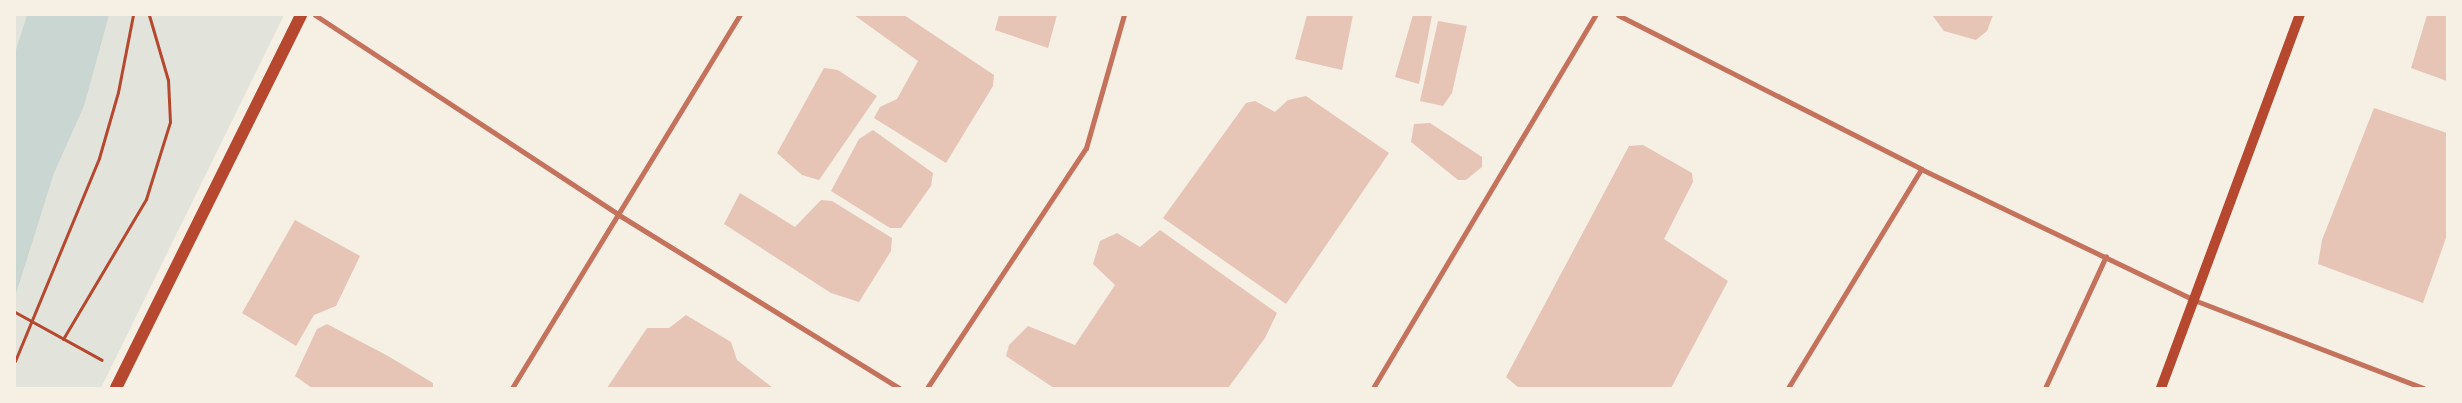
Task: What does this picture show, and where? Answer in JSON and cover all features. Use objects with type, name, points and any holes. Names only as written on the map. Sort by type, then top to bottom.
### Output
[{"type":"main road","points":[[116,388],[301,15]]},
{"type":"main road","points":[[2161,388],[2300,15]]},
{"type":"street","points":[[315,15],[619,215],[899,388]]},
{"type":"street","points":[[512,388],[740,15]]},
{"type":"street","points":[[927,388],[1086,148],[1124,15]]},
{"type":"street","points":[[1373,388],[1594,15]]},
{"type":"street","points":[[1618,15],[1921,169],[2106,256],[2194,300],[2423,388]]},
{"type":"street","points":[[1788,388],[1921,169]]},
{"type":"street","points":[[2045,388],[2106,256]]},
{"type":"path","points":[[15,361],[33,322],[104,141],[133,15]]},
{"type":"path","points":[[63,339],[146,199],[170,122],[168,80],[149,15]]},
{"type":"path","points":[[15,312],[124,371]]},
{"type":"shaded area","points":[[15,15],[284,15],[101,388],[15,388]]},
{"type":"shaded area","points":[[27,15],[109,15],[84,106],[54,173],[15,297],[15,53]]},
{"type":"building","points":[[854,15],[904,15],[994,75],[993,86],[946,163],[874,118],[880,107],[897,99],[918,61]]},
{"type":"building","points":[[999,15],[1057,15],[1048,48],[995,30]]},
{"type":"building","points":[[1307,15],[1353,15],[1342,70],[1295,59]]},
{"type":"building","points":[[1413,15],[1432,15],[1419,84],[1395,77]]},
{"type":"building","points":[[1932,15],[1993,15],[1987,31],[1976,40],[1944,31]]},
{"type":"building","points":[[2427,15],[2447,15],[2447,81],[2411,68]]},
{"type":"building","points":[[1438,21],[1467,26],[1452,93],[1443,106],[1420,101]]},
{"type":"building","points":[[824,68],[838,70],[877,96],[819,180],[802,175],[777,153]]},
{"type":"building","points":[[1306,96],[1389,153],[1286,304],[1163,218],[1246,103],[1255,101],[1275,112],[1288,100]]},
{"type":"building","points":[[2374,108],[2447,133],[2447,235],[2423,303],[2318,264],[2322,240]]},
{"type":"building","points":[[1430,123],[1482,157],[1482,167],[1466,180],[1458,180],[1411,142],[1414,124]]},
{"type":"building","points":[[873,130],[933,173],[931,186],[901,228],[890,228],[831,191],[859,139]]},
{"type":"building","points":[[1643,145],[1692,173],[1693,182],[1664,239],[1728,281],[1671,388],[1519,388],[1506,377],[1629,146]]},
{"type":"building","points":[[740,193],[795,227],[821,200],[832,201],[892,238],[891,251],[859,302],[831,293],[724,224]]},
{"type":"building","points":[[295,220],[360,256],[336,306],[314,315],[296,346],[242,313]]},
{"type":"building","points":[[1160,230],[1277,313],[1265,338],[1228,388],[1054,388],[1006,356],[1009,345],[1028,326],[1075,345],[1115,285],[1093,264],[1100,241],[1117,233],[1140,247]]},
{"type":"building","points":[[686,315],[731,342],[737,360],[773,388],[607,388],[647,328],[669,328]]},
{"type":"building","points":[[327,324],[388,356],[433,383],[433,388],[312,388],[295,376],[317,329]]}]
